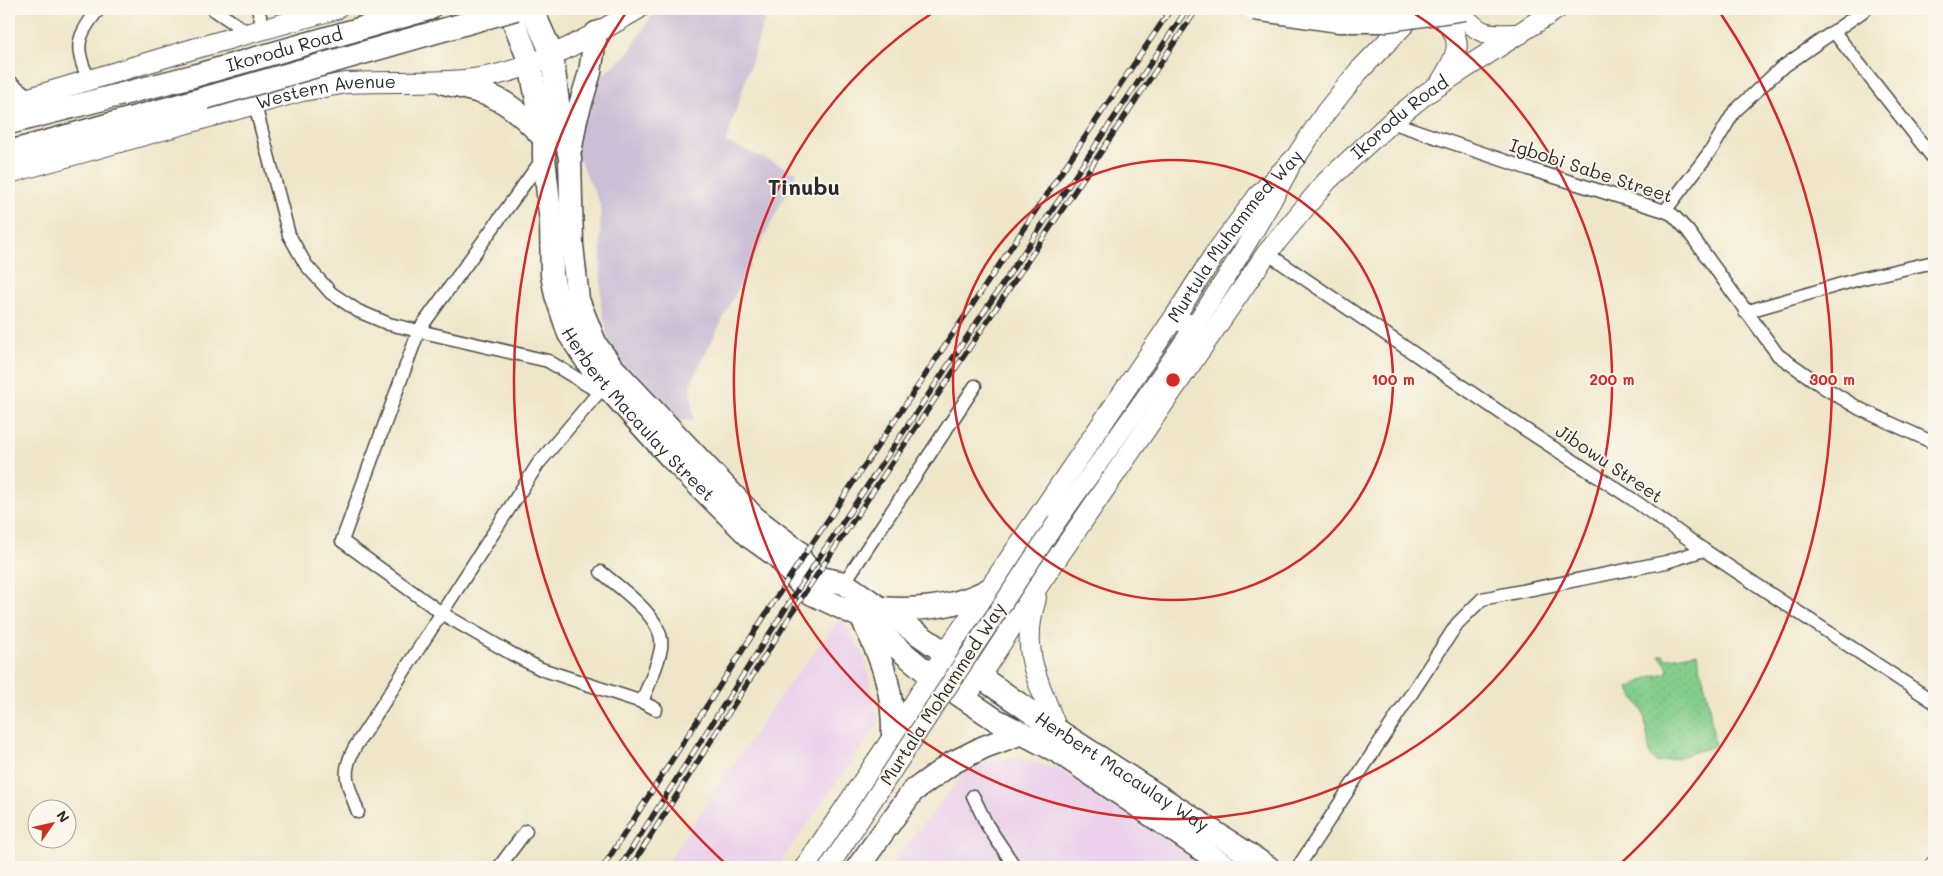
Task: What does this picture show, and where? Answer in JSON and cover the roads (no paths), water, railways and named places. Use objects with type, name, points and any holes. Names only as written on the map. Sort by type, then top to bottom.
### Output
[{"type":"highway","name":"Ikorodu Road","points":[[9,123],[197,75],[429,9]]},
{"type":"highway","name":"Herbert Macaulay Street","points":[[509,9],[530,63],[544,148],[551,223],[552,275],[556,295],[569,334],[606,393],[744,531],[778,557],[806,591],[871,613],[946,652],[978,676]]},
{"type":"highway","name":"Ikorodu Road","points":[[9,152],[516,9]]},
{"type":"highway","name":"Herbert Macaulay Street","points":[[532,9],[552,54],[560,112],[570,158],[575,277],[583,315],[596,345],[613,368],[732,496],[775,535],[798,551],[802,560],[816,577],[844,583],[931,676],[965,699]]},
{"type":"highway","points":[[1254,9],[1338,21],[1382,21],[1465,9]]},
{"type":"highway","points":[[570,158],[576,119],[590,72],[596,33]]},
{"type":"highway","points":[[444,83],[492,95],[508,103],[524,116],[544,148]]},
{"type":"highway","points":[[893,738],[894,710],[889,686],[879,656],[871,613],[908,610],[959,602],[990,589]]},
{"type":"highway","name":"Herbert Macaulay Way","points":[[978,676],[1057,730],[1084,738],[1268,867]]},
{"type":"highway","name":"Herbert Macaulay Way","points":[[965,699],[996,720],[1060,753],[1227,867]]},
{"type":"highway","points":[[858,867],[912,791],[952,762],[984,747],[1022,733]]},
{"type":"main road","points":[[9,104],[89,79],[336,9]]},
{"type":"main road","name":"Western Avenue","points":[[9,173],[302,91],[345,84],[444,83],[487,77],[552,54],[596,33],[638,9]]},
{"type":"main road","points":[[1457,9],[1475,30],[1494,35],[1520,34]]},
{"type":"main road","name":"Ikorodu Road","points":[[1267,253],[1327,181],[1391,122],[1440,84],[1557,9]]},
{"type":"main road","points":[[1296,157],[1326,112],[1358,72],[1417,11],[1436,10],[1450,25],[1456,36],[1456,58],[1440,84]]},
{"type":"main road","name":"Murtula Muhammed Way","points":[[805,867],[893,738],[946,652],[1174,318],[1214,255],[1258,196],[1296,157]]},
{"type":"main road","name":"Murtula Muhammed Way","points":[[1058,520],[1195,327],[1272,202],[1296,157]]},
{"type":"main road","name":"Murtula Muhammed Way","points":[[965,699],[978,676],[1040,583],[1267,253]]},
{"type":"main road","points":[[1174,318],[1195,327]]},
{"type":"main road","name":"Murtala Mohammed Way","points":[[829,867],[1058,520]]},
{"type":"main road","points":[[1040,583],[1031,612],[1028,639],[1037,685],[1057,730]]},
{"type":"street","points":[[89,79],[81,64],[79,41],[83,28],[99,9]]},
{"type":"street","points":[[213,9],[257,32],[258,9]]},
{"type":"street","points":[[1665,211],[1712,149],[1734,112],[1780,69],[1866,9]]},
{"type":"street","points":[[1834,32],[1934,159]]},
{"type":"street","points":[[9,81],[32,98]]},
{"type":"street","points":[[255,105],[289,235],[306,265],[331,293],[358,312],[389,324],[548,361],[606,393],[538,464],[347,762],[346,778],[358,812]]},
{"type":"street","name":"Igbobi Sabe Street","points":[[1391,122],[1673,215],[1688,231],[1745,312],[1778,354],[1818,383],[1860,409],[1934,443]]},
{"type":"street","points":[[544,148],[419,330],[342,541],[443,614],[541,669],[642,702],[656,709]]},
{"type":"street","name":"Jibowu Street","points":[[1267,253],[1523,428],[1632,499],[1704,550],[1934,702]]},
{"type":"street","points":[[1745,312],[1859,280],[1934,262]]},
{"type":"street","points":[[844,583],[975,386]]},
{"type":"street","points":[[1298,867],[1457,624],[1482,599],[1666,562],[1704,550]]},
{"type":"street","points":[[602,572],[652,617],[661,634],[661,648],[642,702]]},
{"type":"street","points":[[973,796],[987,825],[1015,867]]},
{"type":"street","points":[[499,867],[526,831]]},
{"type":"railway","points":[[603,867],[791,575],[1171,9]]},
{"type":"railway","points":[[620,867],[800,586],[1187,9]]},
{"type":"railway","points":[[631,867],[806,591],[1197,9]]},
{"type":"district","name":"Tinubu","points":[[804,187]]}]
